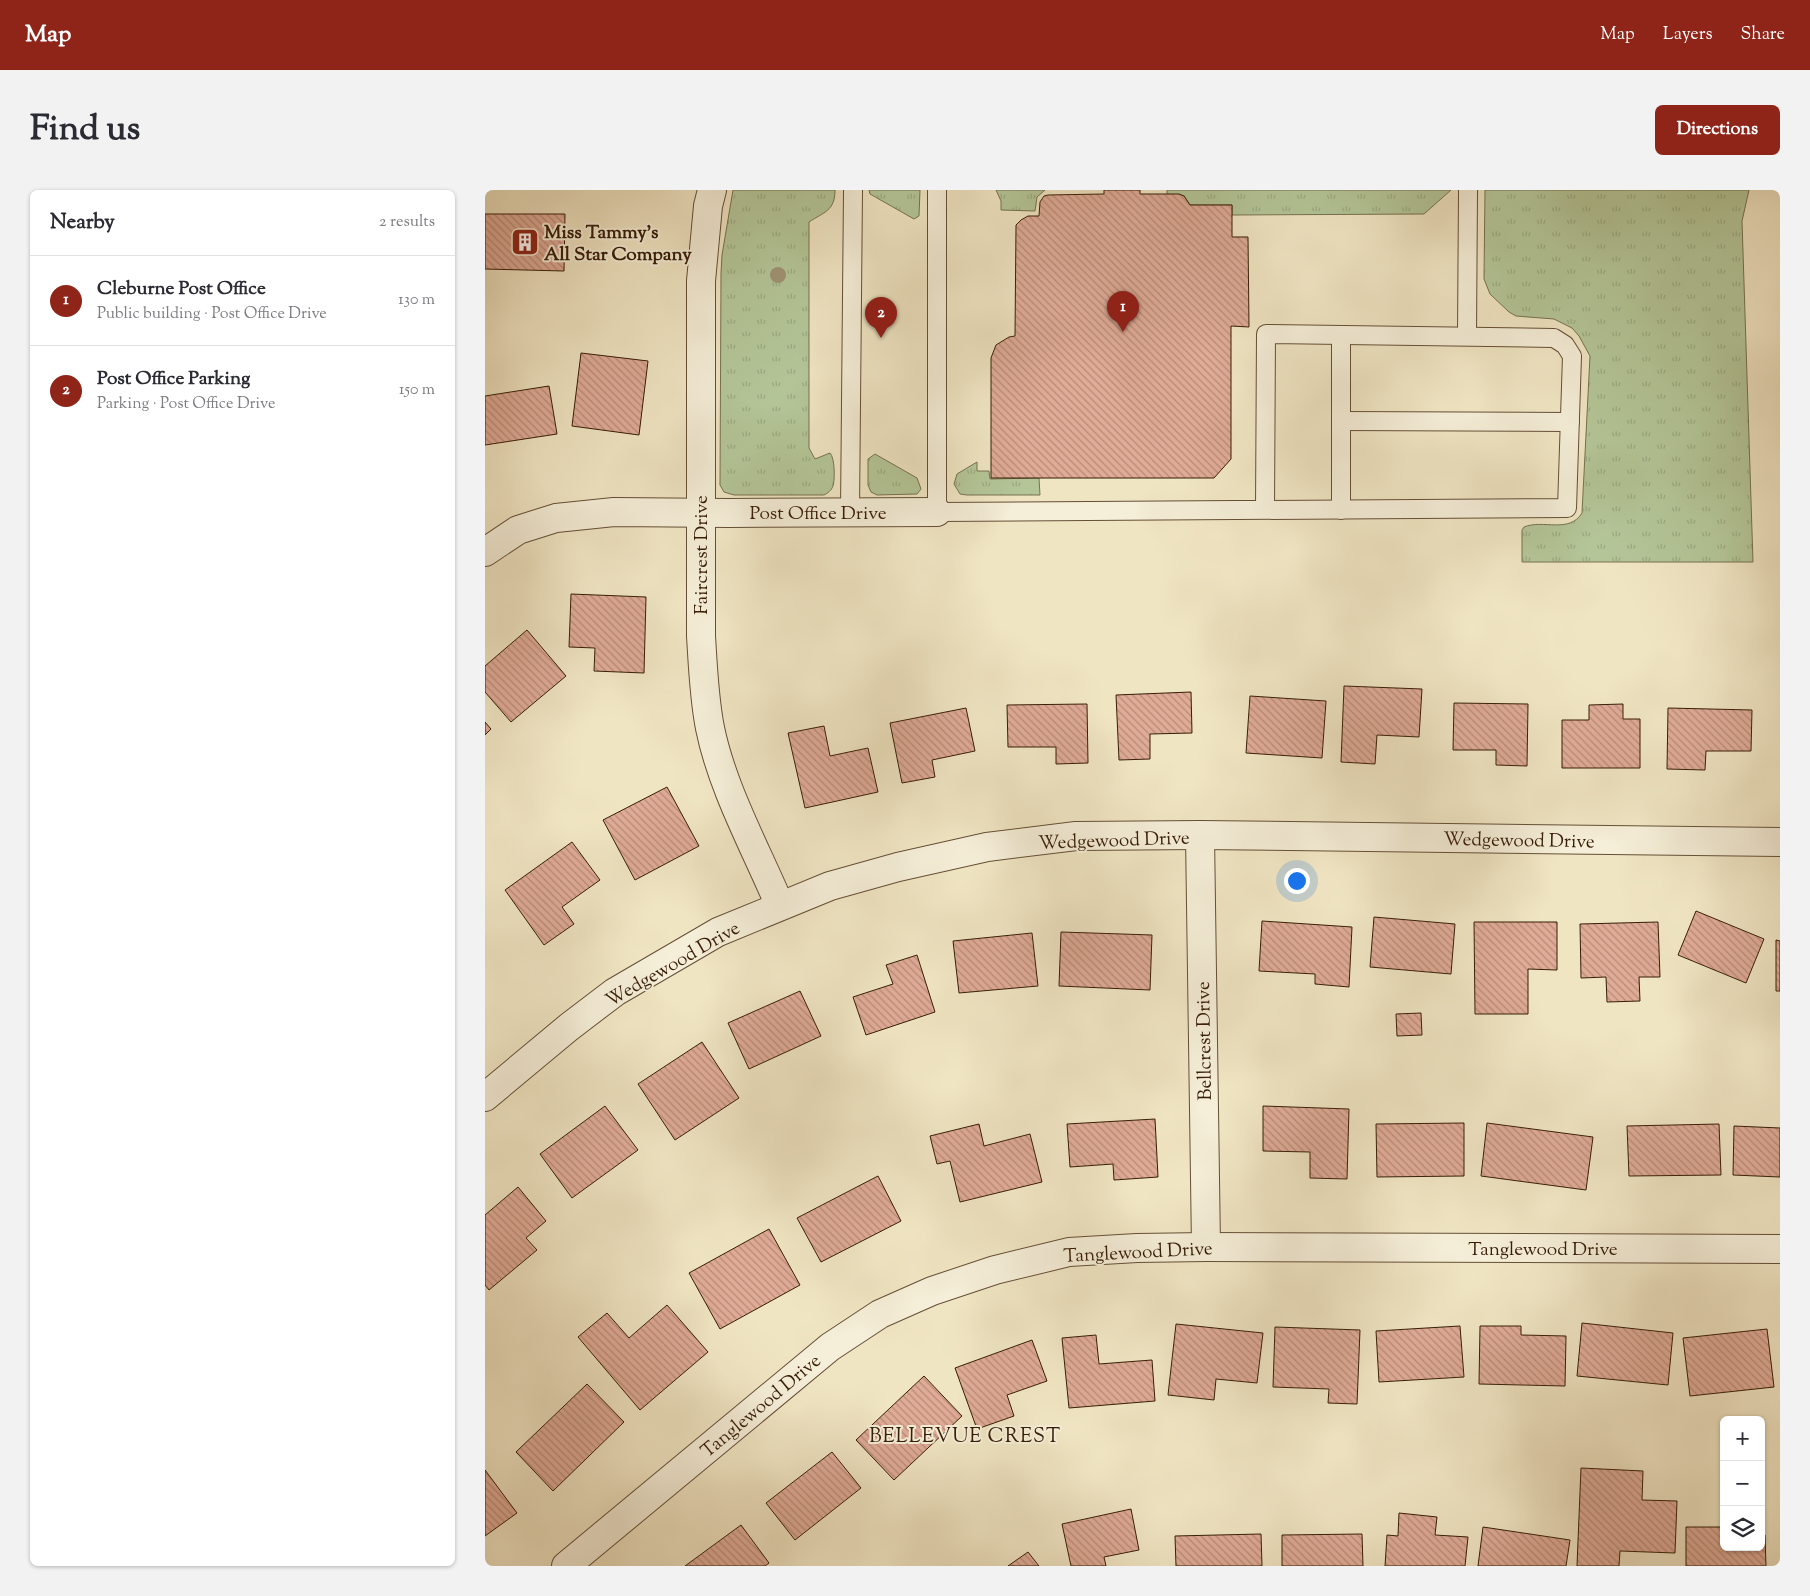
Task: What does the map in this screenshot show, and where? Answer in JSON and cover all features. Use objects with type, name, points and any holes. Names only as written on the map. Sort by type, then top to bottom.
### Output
[{"type":"street","name":"Faircrest Drive","points":[[712,190],[708,206],[701,281],[700,512],[701,636],[704,683],[711,728],[722,769],[780,906]]},
{"type":"street","name":"Post Office Drive","points":[[485,552],[518,530],[556,518],[614,512],[937,512]]},
{"type":"street","name":"Wedgewood Drive","points":[[485,1097],[569,1027],[615,992],[718,932],[830,886],[898,867],[987,847],[1076,836],[1780,842]]},
{"type":"street","name":"Bellcrest Drive","points":[[1200,836],[1206,1246]]},
{"type":"street","name":"Tanglewood Drive","points":[[566,1566],[830,1347],[880,1314],[933,1290],[995,1270],[1069,1252],[1206,1246],[1780,1249]]},
{"type":"lane","points":[[850,512],[853,190]]},
{"type":"lane","points":[[937,190],[937,512],[1341,510],[1567,508],[1572,356],[1565,345],[1554,338],[1266,334],[1265,510]]},
{"type":"lane","points":[[1467,336],[1468,190]]},
{"type":"lane","points":[[1341,335],[1341,510]]},
{"type":"lane","points":[[1341,421],[1570,422]]},
{"type":"green space","points":[[733,190],[835,190],[831,207],[809,222],[809,448],[815,459],[830,453],[833,459],[834,483],[830,491],[824,495],[734,495],[724,492],[720,485],[721,273],[722,255]]},
{"type":"green space","points":[[869,190],[920,190],[919,216],[914,219],[870,194]]},
{"type":"green space","points":[[996,190],[1045,190],[1037,197],[1035,211],[1001,210],[1001,201]]},
{"type":"green space","points":[[1167,190],[1451,190],[1424,214],[1232,215],[1232,205],[1190,205],[1184,196],[1167,194]]},
{"type":"green space","points":[[1485,190],[1749,190],[1742,221],[1753,562],[1522,562],[1522,530],[1524,527],[1539,524],[1563,525],[1577,519],[1582,513],[1590,356],[1579,336],[1572,328],[1554,319],[1516,316],[1490,294],[1484,279]]},
{"type":"green space","points":[[875,454],[917,478],[921,489],[917,494],[877,495],[871,492],[868,485],[868,459]]},
{"type":"green space","points":[[977,462],[977,471],[989,471],[990,479],[1039,478],[1040,495],[960,494],[954,484],[957,474]]},
{"type":"building","points":[[1104,190],[1140,190],[1140,194],[1179,194],[1184,196],[1190,205],[1232,205],[1232,237],[1248,237],[1249,327],[1231,326],[1231,459],[1214,478],[991,478],[991,358],[996,345],[1009,337],[1015,336],[1016,225],[1028,216],[1039,216],[1040,202],[1044,196],[1104,194]]},
{"type":"building","name":"Miss Tammy's All Star Company","points":[[485,214],[565,214],[564,271],[485,269]]},
{"type":"building","points":[[581,353],[648,361],[639,435],[572,426]]},
{"type":"building","points":[[549,386],[557,434],[485,445],[485,396]]},
{"type":"building","points":[[571,594],[646,597],[644,673],[594,671],[595,648],[569,647]]},
{"type":"building","points":[[527,630],[566,676],[511,722],[485,692],[485,666]]},
{"type":"building","points":[[1344,686],[1422,689],[1419,737],[1377,735],[1375,764],[1341,762]]},
{"type":"building","points":[[1191,692],[1192,733],[1150,734],[1150,759],[1119,760],[1116,695]]},
{"type":"building","points":[[1250,696],[1326,701],[1322,758],[1246,753]]},
{"type":"building","points":[[1454,703],[1528,704],[1527,766],[1496,765],[1496,750],[1453,750]]},
{"type":"building","points":[[1087,704],[1088,763],[1056,764],[1056,747],[1008,747],[1007,705]]},
{"type":"building","points":[[1623,704],[1623,719],[1640,719],[1640,768],[1562,768],[1562,720],[1589,720],[1589,705]]},
{"type":"building","points":[[966,708],[975,751],[932,760],[935,777],[902,783],[890,723]]},
{"type":"building","points":[[1668,708],[1752,710],[1751,751],[1706,751],[1705,770],[1667,769]]},
{"type":"building","points":[[485,722],[491,729],[485,735]]},
{"type":"building","points":[[824,726],[830,756],[868,748],[878,792],[805,808],[788,733]]},
{"type":"building","points":[[667,787],[699,846],[635,880],[603,820]]},
{"type":"building","points":[[572,842],[600,880],[562,907],[574,924],[544,945],[505,890]]},
{"type":"building","points":[[1696,911],[1764,939],[1746,983],[1678,955]]},
{"type":"building","points":[[1374,917],[1455,924],[1451,974],[1370,967]]},
{"type":"building","points":[[1262,921],[1352,927],[1349,987],[1315,984],[1315,974],[1259,971]]},
{"type":"building","points":[[1474,922],[1557,922],[1557,970],[1528,969],[1528,1014],[1475,1014]]},
{"type":"building","points":[[1658,922],[1660,977],[1639,977],[1640,1001],[1607,1002],[1606,977],[1581,978],[1580,924]]},
{"type":"building","points":[[1061,932],[1152,935],[1150,990],[1059,986]]},
{"type":"building","points":[[1032,933],[1038,986],[959,993],[953,941]]},
{"type":"building","points":[[1776,940],[1780,941],[1780,991],[1776,991]]},
{"type":"building","points":[[917,955],[935,1012],[866,1035],[853,997],[893,984],[886,965]]},
{"type":"building","points":[[800,991],[821,1036],[749,1069],[728,1023]]},
{"type":"building","points":[[1421,1013],[1422,1035],[1397,1036],[1396,1014]]},
{"type":"building","points":[[702,1042],[739,1098],[675,1140],[638,1084]]},
{"type":"building","points":[[605,1106],[638,1150],[572,1198],[540,1154]]},
{"type":"building","points":[[1263,1106],[1349,1109],[1347,1179],[1310,1178],[1310,1152],[1263,1151]]},
{"type":"building","points":[[1155,1119],[1158,1177],[1114,1180],[1113,1164],[1070,1167],[1067,1124]]},
{"type":"building","points":[[1464,1123],[1464,1176],[1377,1177],[1376,1124]]},
{"type":"building","points":[[1487,1123],[1593,1137],[1586,1190],[1481,1176]]},
{"type":"building","points":[[979,1124],[984,1146],[1030,1134],[1042,1182],[960,1202],[950,1161],[937,1164],[930,1136]]},
{"type":"building","points":[[1719,1124],[1721,1175],[1629,1176],[1627,1126]]},
{"type":"building","points":[[1734,1126],[1780,1128],[1780,1177],[1733,1175]]},
{"type":"building","points":[[878,1176],[901,1221],[821,1262],[797,1218]]},
{"type":"building","points":[[518,1187],[546,1221],[526,1238],[537,1250],[489,1290],[485,1285],[485,1215]]},
{"type":"building","points":[[769,1229],[800,1285],[720,1329],[689,1273]]},
{"type":"building","points":[[667,1305],[708,1352],[640,1410],[578,1337],[607,1313],[629,1338]]},
{"type":"building","points":[[1582,1323],[1673,1333],[1668,1385],[1577,1376]]},
{"type":"building","points":[[1176,1324],[1263,1333],[1257,1383],[1216,1379],[1214,1400],[1168,1395]]},
{"type":"building","points":[[1460,1326],[1464,1377],[1379,1382],[1376,1331]]},
{"type":"building","points":[[1480,1326],[1521,1326],[1521,1335],[1566,1336],[1565,1386],[1479,1384]]},
{"type":"building","points":[[1275,1327],[1360,1330],[1357,1404],[1328,1403],[1329,1389],[1273,1387]]},
{"type":"building","points":[[1767,1329],[1774,1387],[1690,1396],[1683,1338]]},
{"type":"building","points":[[1096,1335],[1099,1364],[1152,1360],[1155,1401],[1069,1408],[1062,1338]]},
{"type":"building","points":[[1032,1340],[1047,1381],[1007,1395],[1014,1416],[977,1429],[955,1368]]},
{"type":"building","points":[[924,1376],[962,1416],[894,1480],[856,1440]]},
{"type":"building","points":[[587,1384],[624,1422],[553,1491],[516,1452]]},
{"type":"building","points":[[832,1452],[861,1488],[795,1540],[766,1503]]},
{"type":"building","points":[[1581,1468],[1643,1471],[1642,1500],[1677,1501],[1675,1553],[1620,1551],[1619,1566],[1577,1566]]},
{"type":"building","points":[[485,1470],[517,1513],[485,1536]]},
{"type":"building","points":[[1131,1509],[1139,1550],[1104,1557],[1106,1566],[1071,1566],[1062,1524]]},
{"type":"building","points":[[1399,1513],[1437,1517],[1435,1535],[1468,1537],[1465,1566],[1385,1566],[1387,1535],[1398,1536]]},
{"type":"building","points":[[741,1525],[769,1563],[765,1566],[685,1566]]},
{"type":"building","points":[[1483,1527],[1570,1540],[1566,1566],[1478,1566]]},
{"type":"building","points":[[1686,1527],[1720,1527],[1720,1551],[1765,1551],[1765,1535],[1766,1566],[1686,1566]]},
{"type":"building","points":[[1261,1534],[1262,1566],[1176,1566],[1175,1536]]},
{"type":"building","points":[[1362,1534],[1363,1566],[1282,1566],[1282,1535]]},
{"type":"building","points":[[1028,1552],[1039,1566],[1008,1566]]},
{"type":"place","name":"Miss Tammy's All Star Company","points":[[525,242]]},
{"type":"place","name":"Cleburne Post Office","points":[[1123,332]]},
{"type":"place","name":"Post Office Parking","points":[[881,338]]},
{"type":"district","name":"BELLEVUE CREST","points":[[965,1435]]}]
